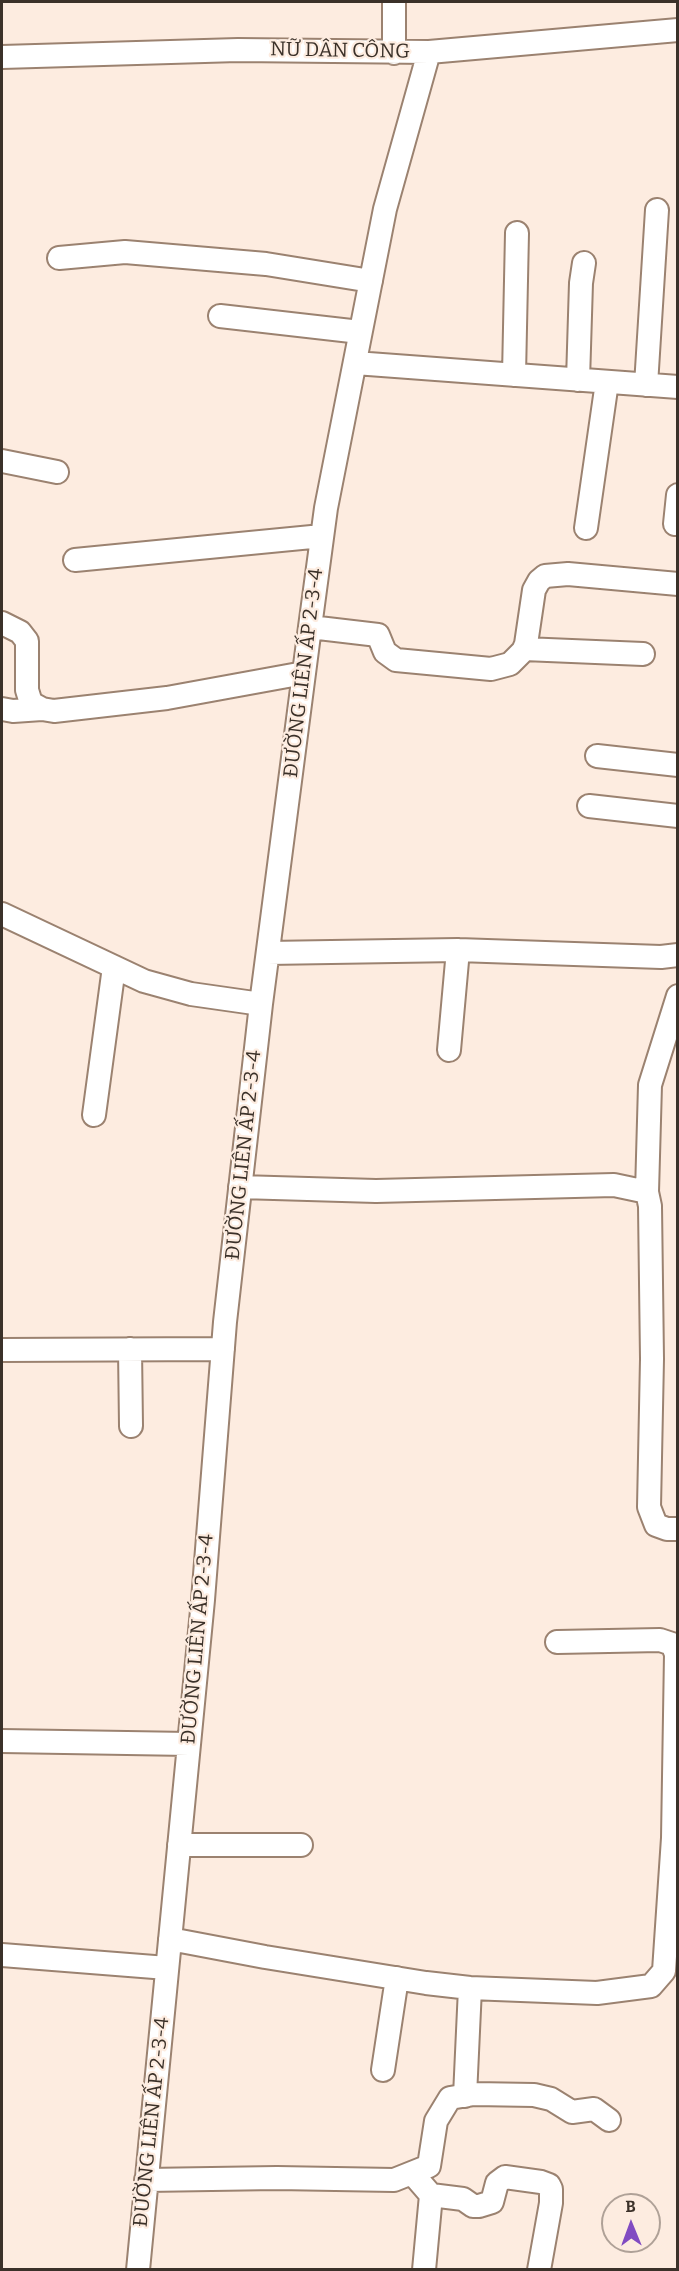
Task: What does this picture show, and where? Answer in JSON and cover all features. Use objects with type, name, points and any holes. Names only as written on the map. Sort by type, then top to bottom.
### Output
[{"type":"street","points":[[394,2],[394,53]]},
{"type":"street","name":"NỮ DÂN CÔNG","points":[[2,57],[238,50],[429,52],[678,30]]},
{"type":"street","name":"ĐƯỜNG LIÊN ẤP 2-3-4","points":[[138,2270],[189,1743],[223,1349],[261,1004],[310,627],[322,536],[370,281],[385,209],[429,52]]},
{"type":"street","points":[[646,385],[657,210]]},
{"type":"street","points":[[514,375],[517,233]]},
{"type":"street","points":[[59,258],[125,252],[266,264],[370,281]]},
{"type":"street","points":[[578,380],[580,293],[584,264]]},
{"type":"street","points":[[220,316],[360,332]]},
{"type":"street","points":[[355,363],[678,387]]},
{"type":"street","points":[[586,528],[607,382]]},
{"type":"street","points":[[2,460],[57,472]]},
{"type":"street","points":[[675,524],[678,495]]},
{"type":"street","points":[[75,560],[322,536]]},
{"type":"street","points":[[310,627],[378,635],[385,652],[396,660],[491,669],[510,664],[524,649],[534,590],[545,576],[568,574],[678,584]]},
{"type":"street","points":[[2,623],[20,632],[27,641],[27,690],[31,703],[42,709]]},
{"type":"street","points":[[524,649],[643,654]]},
{"type":"street","points":[[2,710],[54,711],[145,701],[304,674]]},
{"type":"street","points":[[597,756],[678,765]]},
{"type":"street","points":[[589,806],[678,816]]},
{"type":"street","points":[[2,914],[144,981],[191,994],[261,1004]]},
{"type":"street","points":[[449,1050],[458,950]]},
{"type":"street","points":[[268,953],[458,950],[678,956]]},
{"type":"street","points":[[94,1115],[114,967]]},
{"type":"street","points":[[678,996],[650,1084],[647,1192],[650,1206],[652,1359],[649,1506],[656,1525],[667,1529],[678,1529]]},
{"type":"street","points":[[240,1187],[376,1191],[614,1185],[647,1192]]},
{"type":"street","points":[[130,1349],[131,1426]]},
{"type":"street","points":[[2,1350],[223,1349]]},
{"type":"street","points":[[170,1939],[265,1957],[470,1988],[597,1993],[651,1986],[664,1971],[673,1838],[674,1649],[669,1642],[660,1640],[557,1642]]},
{"type":"street","points":[[2,1741],[189,1743]]},
{"type":"street","points":[[179,1845],[301,1845]]},
{"type":"street","points":[[2,1955],[167,1968]]},
{"type":"street","points":[[383,2070],[397,1978]]},
{"type":"street","points":[[465,2096],[470,1988]]},
{"type":"street","points":[[146,2180],[277,2178],[394,2180],[429,2166],[436,2121],[450,2098],[465,2096],[534,2095],[551,2099],[570,2111],[594,2109],[609,2120]]},
{"type":"street","points":[[412,2173],[431,2195],[463,2199],[473,2206],[492,2202],[497,2183],[505,2177],[549,2185],[551,2203],[539,2270]]},
{"type":"street","points":[[424,2270],[431,2195]]}]
